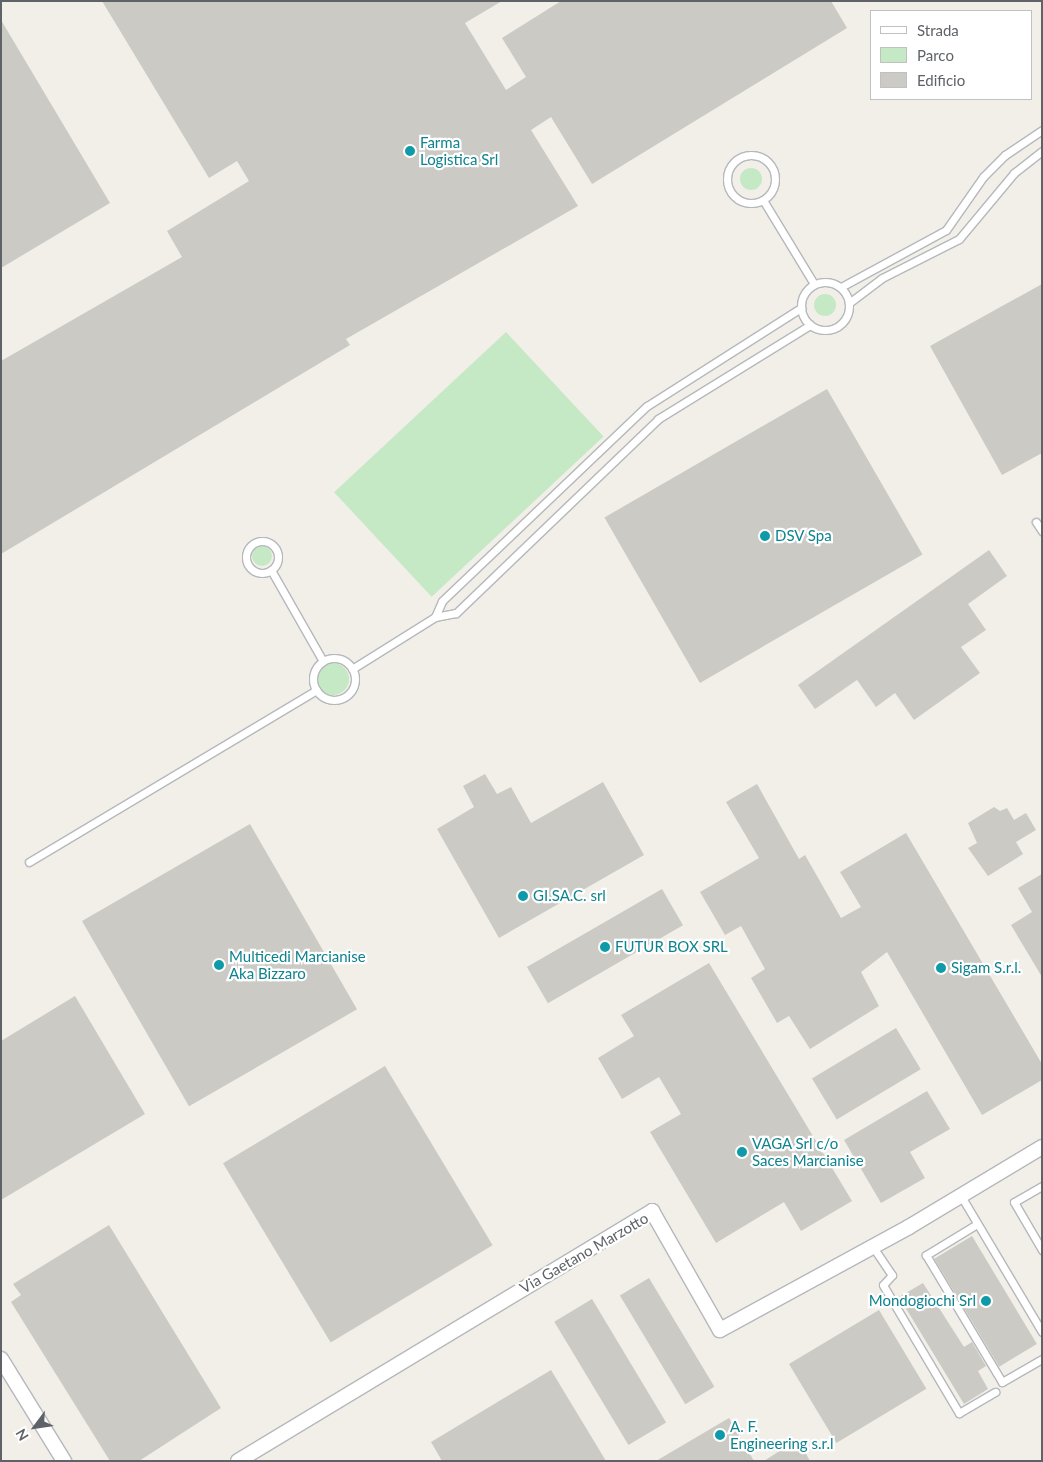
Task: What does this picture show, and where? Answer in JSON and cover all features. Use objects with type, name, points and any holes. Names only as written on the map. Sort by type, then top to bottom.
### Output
[{"type":"street","name":"Via Gaetano Marzotto","points":[[238,1461],[652,1211],[720,1330],[873,1247],[1042,1147]]},
{"type":"street","points":[[1,1358],[64,1461]]},
{"type":"lane","points":[[841,287],[946,230],[983,177],[1005,155],[1042,130]]},
{"type":"lane","points":[[352,669],[435,617],[456,613],[658,419],[810,324],[833,329],[846,319],[850,303],[882,278],[959,239],[1014,173],[1042,151]]},
{"type":"lane","points":[[756,155],[770,164],[774,188],[763,200],[748,203],[730,190],[729,168],[740,157],[756,155]]},
{"type":"lane","points":[[763,200],[814,284]]},
{"type":"lane","points":[[810,324],[801,308],[804,294],[814,284],[828,282],[841,287],[850,303]]},
{"type":"lane","points":[[435,617],[442,601],[647,406],[801,308]]},
{"type":"lane","points":[[1036,522],[1042,531]]},
{"type":"lane","points":[[265,541],[276,551],[277,561],[271,570],[261,572],[248,564],[246,554],[255,542],[265,541]]},
{"type":"lane","points":[[271,570],[323,661]]},
{"type":"lane","points":[[342,660],[352,669],[354,683],[346,696],[333,700],[316,690],[313,677],[323,661],[342,660]]},
{"type":"lane","points":[[28,862],[316,690]]},
{"type":"lane","points":[[1042,1186],[1014,1202],[1042,1250]]},
{"type":"lane","points":[[961,1196],[1042,1332]]},
{"type":"lane","points":[[978,1224],[926,1255],[1002,1382],[1042,1359]]},
{"type":"lane","points":[[873,1247],[892,1274],[883,1285],[959,1413],[996,1392]]},
{"type":"green space","points":[[751,168],[759,171],[762,179],[759,187],[751,190],[743,187],[740,179],[743,171]]},
{"type":"green space","points":[[825,294],[833,297],[836,305],[833,313],[825,316],[817,313],[814,305],[817,297]]},
{"type":"green space","points":[[506,332],[604,437],[432,597],[334,492]]},
{"type":"green space","points":[[262,546],[269,549],[272,556],[269,563],[262,566],[255,563],[252,556],[255,549]]},
{"type":"green space","points":[[333,663],[344,668],[349,679],[344,690],[333,695],[322,690],[317,679],[322,668]]},
{"type":"building","points":[[102,1],[502,1],[465,23],[506,90],[526,77],[502,38],[561,1],[831,1],[847,28],[592,184],[551,117],[531,130],[578,206],[346,339],[350,345],[1,554],[1,361],[182,257],[167,231],[249,181],[237,161],[209,178]]},
{"type":"building","points":[[1,20],[110,203],[1,268]]},
{"type":"building","points":[[1042,284],[1042,453],[1002,475],[930,346]]},
{"type":"building","name":"DSV Spa","points":[[827,389],[922,554],[700,683],[604,518]]},
{"type":"building","points":[[989,550],[1007,576],[968,604],[986,630],[961,647],[980,673],[914,720],[895,693],[876,707],[857,680],[815,709],[798,685]]},
{"type":"building","name":"GI.SA.C. srl","points":[[485,774],[497,794],[511,787],[531,823],[603,782],[644,855],[499,938],[437,829],[474,807],[463,786]]},
{"type":"building","points":[[757,784],[799,859],[805,855],[841,918],[861,907],[840,872],[906,833],[1042,1064],[1042,1080],[982,1115],[887,952],[861,972],[879,1006],[810,1049],[789,1016],[777,1023],[751,978],[765,969],[741,926],[725,935],[700,892],[759,858],[726,802]]},
{"type":"building","points":[[994,807],[1000,811],[1007,808],[1014,820],[1026,813],[1036,830],[1016,842],[1023,854],[988,876],[968,848],[977,843],[968,823]]},
{"type":"building","name":"Multicedi Marcianise Aka Bizzaro","points":[[250,824],[357,1009],[189,1106],[82,921]]},
{"type":"building","points":[[1042,874],[1042,977],[1011,925],[1032,912],[1018,888]]},
{"type":"building","name":"FUTUR BOX SRL","points":[[662,889],[683,925],[548,1003],[527,967]]},
{"type":"building","points":[[709,963],[852,1201],[801,1231],[784,1202],[716,1243],[650,1132],[681,1114],[659,1077],[622,1099],[598,1058],[634,1036],[621,1015]]},
{"type":"building","points":[[75,996],[145,1114],[1,1200],[1,1041]]},
{"type":"building","points":[[896,1028],[921,1069],[837,1120],[812,1078]]},
{"type":"building","points":[[385,1066],[493,1245],[331,1342],[223,1163]]},
{"type":"building","points":[[927,1091],[950,1129],[910,1152],[925,1178],[881,1203],[844,1140]]},
{"type":"building","points":[[109,1225],[221,1408],[139,1461],[110,1461],[11,1302],[21,1295],[13,1284]]},
{"type":"building","name":"Mondogiochi Srl","points":[[972,1236],[1037,1344],[999,1367],[934,1259]]},
{"type":"building","points":[[649,1278],[714,1387],[685,1404],[620,1296]]},
{"type":"building","points":[[923,1283],[964,1347],[972,1342],[986,1366],[978,1371],[988,1389],[964,1404],[899,1297]]},
{"type":"building","points":[[592,1299],[666,1422],[628,1445],[554,1322]]},
{"type":"building","points":[[879,1310],[926,1389],[836,1443],[789,1364]]},
{"type":"building","points":[[551,1370],[606,1461],[442,1461],[431,1442]]},
{"type":"building","name":"A. F. Engineering s.r.l","points":[[729,1418],[754,1461],[656,1461]]},
{"type":"building","points":[[798,1439],[810,1461],[764,1461]]},
{"type":"place","name":"Farma Logistica Srl","points":[[410,151]]},
{"type":"place","name":"DSV Spa","points":[[765,536]]},
{"type":"place","name":"GI.SA.C. srl","points":[[523,896]]},
{"type":"place","name":"FUTUR BOX SRL","points":[[605,947]]},
{"type":"place","name":"Multicedi Marcianise Aka Bizzaro","points":[[219,965]]},
{"type":"place","name":"Sigam S.r.l.","points":[[941,968]]},
{"type":"place","name":"VAGA Srl c/o Saces Marcianise","points":[[742,1152]]},
{"type":"place","name":"Mondogiochi Srl","points":[[986,1301]]},
{"type":"place","name":"A. F. Engineering s.r.l","points":[[720,1435]]}]
